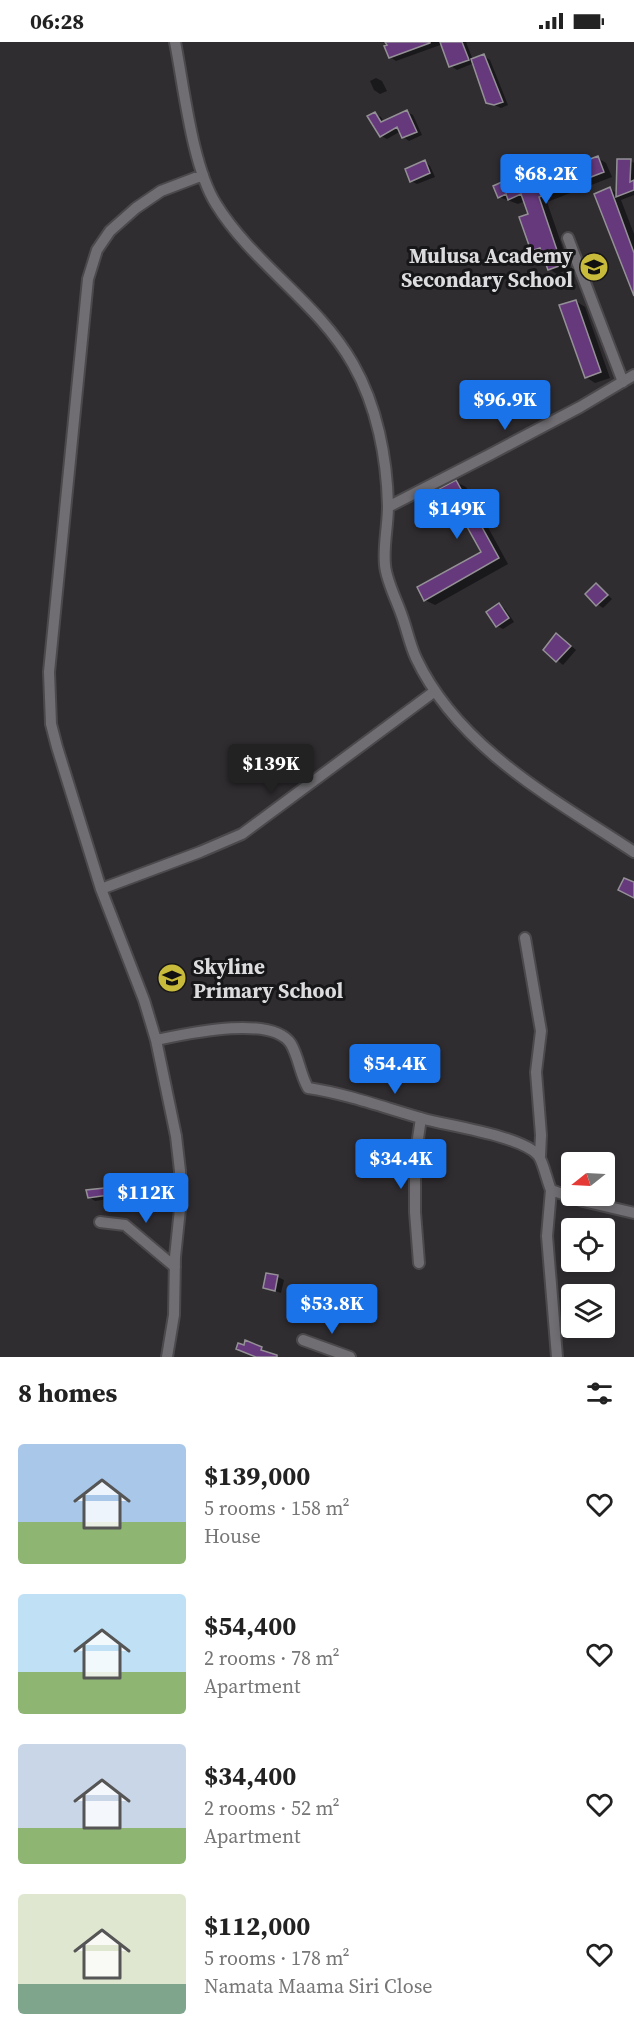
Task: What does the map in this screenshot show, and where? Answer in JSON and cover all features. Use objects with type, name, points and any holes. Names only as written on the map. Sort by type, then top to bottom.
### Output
[{"type":"street","points":[[175,42],[193,137],[203,175],[215,202],[259,256],[329,328],[354,365],[372,407],[384,453],[388,507],[385,567],[416,657],[435,691],[495,758],[634,852]]},
{"type":"street","points":[[167,1357],[174,1315],[180,1209],[180,1171],[176,1136],[156,1040],[144,1000],[101,889],[57,747],[51,724],[49,672],[88,279],[93,260],[110,231],[136,208],[161,190],[203,175]]},
{"type":"street","points":[[388,507],[630,379],[567,238]]},
{"type":"street","points":[[101,889],[242,834],[435,691]]},
{"type":"street","points":[[525,938],[541,1031],[537,1071],[540,1156],[551,1190],[547,1236],[557,1357]]},
{"type":"street","points":[[156,1040],[191,1033],[238,1028],[274,1033],[285,1037],[291,1045],[308,1088],[358,1098],[422,1118],[493,1135],[523,1145],[540,1156]]},
{"type":"street","points":[[419,1263],[415,1212],[415,1159],[422,1118]]},
{"type":"street","points":[[551,1190],[583,1201],[634,1213]]},
{"type":"street","points":[[100,1222],[125,1225],[175,1267]]},
{"type":"street","points":[[303,1340],[350,1357]]},
{"type":"building","points":[[385,42],[430,43],[389,58],[384,46],[387,45]]},
{"type":"building","points":[[440,42],[462,42],[469,60],[449,67]]},
{"type":"building","points":[[484,54],[503,102],[494,105],[486,103],[471,59]]},
{"type":"building","points":[[407,110],[417,132],[402,138],[397,127],[380,137],[367,116],[375,112],[381,122]]},
{"type":"building","points":[[598,156],[604,172],[539,197],[562,265],[548,270],[540,248],[531,251],[519,217],[528,214],[521,194],[508,200],[506,194],[498,198],[493,186],[513,177],[520,191],[520,189],[539,183],[538,179]]},
{"type":"building","points":[[617,159],[631,159],[630,182],[634,180],[634,190],[616,197]]},
{"type":"building","points":[[425,160],[430,173],[410,182],[405,169]]},
{"type":"building","points":[[610,187],[634,253],[634,296],[594,194]]},
{"type":"building","points":[[576,300],[601,372],[585,378],[559,305]]},
{"type":"building","points":[[456,480],[499,558],[424,601],[417,587],[481,552],[451,498],[422,513],[416,501]]},
{"type":"building","points":[[596,583],[608,595],[596,606],[585,594]]},
{"type":"building","points":[[499,603],[509,618],[496,627],[486,612]]},
{"type":"building","points":[[556,633],[571,646],[556,662],[543,650]]},
{"type":"building","points":[[624,878],[634,882],[634,898],[618,890]]},
{"type":"building","points":[[123,1186],[123,1193],[88,1198],[86,1190]]},
{"type":"building","points":[[266,1273],[278,1275],[275,1291],[263,1288]]},
{"type":"building","points":[[245,1340],[277,1357],[256,1357],[236,1349],[238,1343],[244,1345]]},
{"type":"place","name":"Mulusa Academy Secondary School","points":[[594,267]]},
{"type":"place","name":"Skyline Primary School","points":[[172,978]]}]
